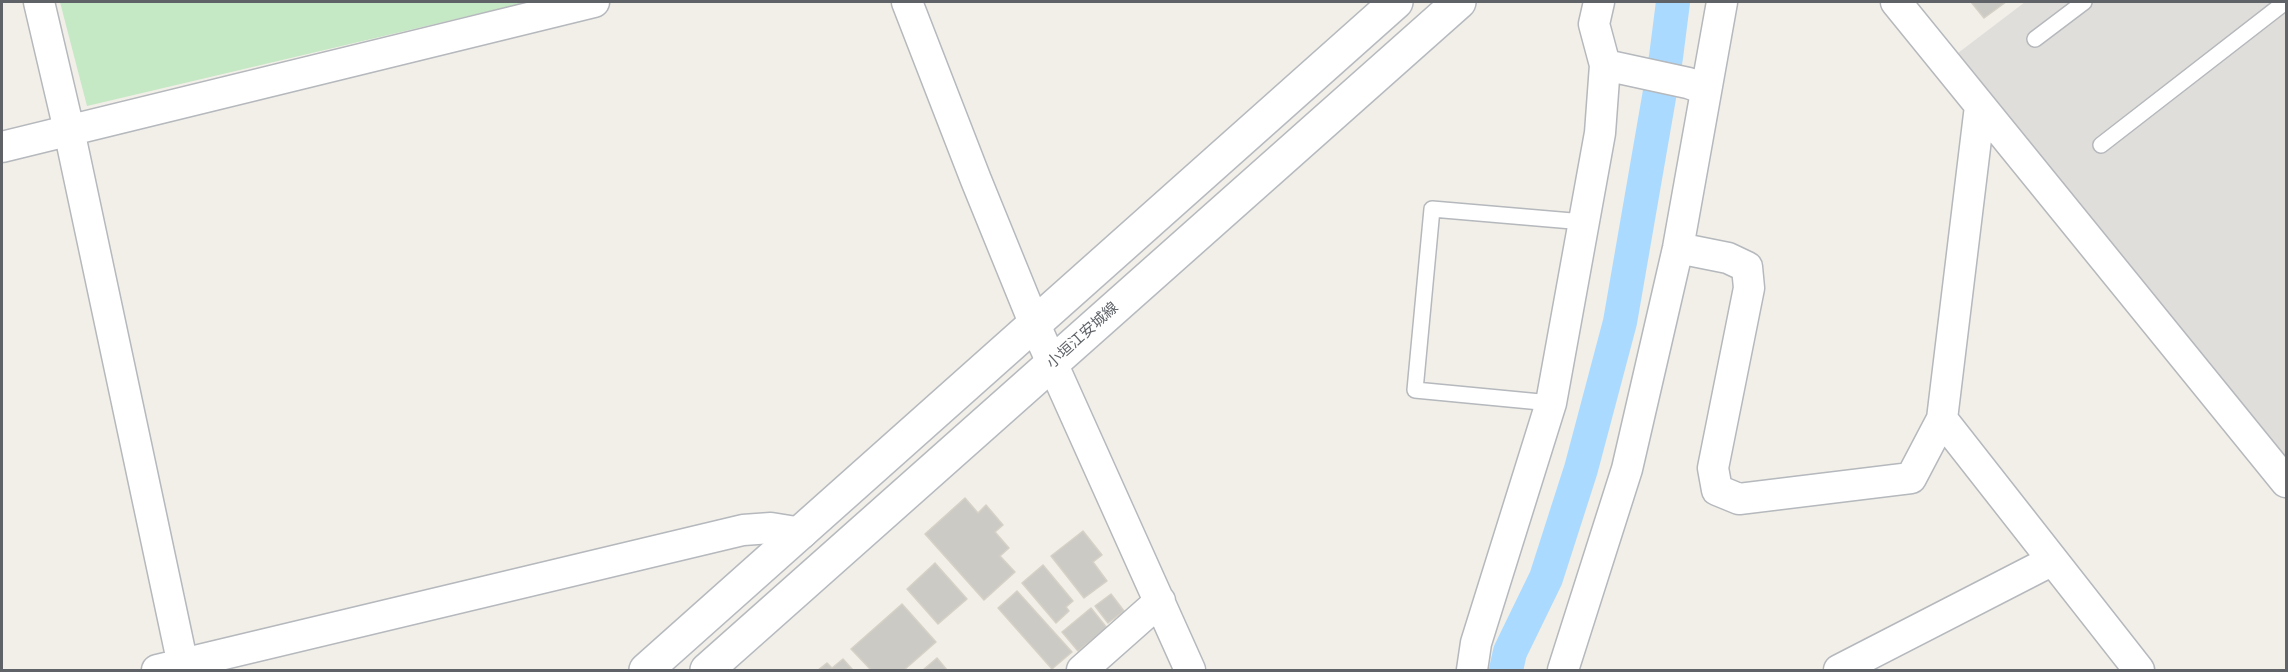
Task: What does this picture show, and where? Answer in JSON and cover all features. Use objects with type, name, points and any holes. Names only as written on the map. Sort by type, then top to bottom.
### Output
[{"type":"main road","points":[[646,670],[1396,2]]},
{"type":"main road","name":"小垣江安城線","points":[[707,670],[1459,2]]},
{"type":"street","points":[[39,2],[69,130],[175,668],[743,530],[771,528],[802,533]]},
{"type":"street","points":[[2,147],[594,2]]},
{"type":"street","points":[[907,2],[1035,325],[1190,670]]},
{"type":"street","points":[[1472,670],[1476,643],[1551,403],[1600,133],[1618,68],[1594,24],[1599,2]]},
{"type":"street","points":[[1563,670],[1627,469],[1678,248],[1697,86],[1722,2]]},
{"type":"street","points":[[1896,2],[2286,482]]},
{"type":"street","points":[[1618,68],[1697,86]]},
{"type":"street","points":[[1678,248],[1728,258],[1747,267],[1749,288],[1713,468],[1717,490],[1738,499],[1911,478],[1942,419],[1980,106]]},
{"type":"street","points":[[1942,419],[2051,561],[2139,670]]},
{"type":"street","points":[[1839,670],[2051,561]]},
{"type":"street","points":[[1082,670],[1160,601]]},
{"type":"lane","points":[[2035,39],[2084,2]]},
{"type":"lane","points":[[2101,144],[2285,4]]},
{"type":"lane","points":[[1551,403],[1414,390],[1432,209],[1584,222]]},
{"type":"shaded area","points":[[2025,2],[2286,2],[2286,460],[1958,53]]},
{"type":"green space","points":[[60,2],[528,2],[87,106]]},
{"type":"building","points":[[1971,2],[2006,2],[1984,18]]},
{"type":"building","points":[[965,498],[978,513],[986,505],[1003,525],[995,532],[1009,548],[1000,556],[1015,572],[984,600],[925,534]]},
{"type":"building","points":[[1083,531],[1102,555],[1093,562],[1107,581],[1084,598],[1051,556]]},
{"type":"building","points":[[935,563],[967,599],[938,624],[907,589]]},
{"type":"building","points":[[1043,565],[1073,601],[1066,607],[1069,611],[1056,623],[1022,583]]},
{"type":"building","points":[[1017,591],[1072,652],[1052,669],[998,608]]},
{"type":"building","points":[[1111,594],[1124,611],[1108,623],[1095,606]]},
{"type":"building","points":[[902,604],[936,642],[904,670],[871,670],[851,649]]},
{"type":"building","points":[[1091,608],[1107,628],[1078,651],[1062,632]]},
{"type":"building","points":[[937,658],[947,670],[923,670]]},
{"type":"building","points":[[843,659],[853,670],[818,670],[827,663],[832,668]]},
{"type":"waterway","points":[[1506,670],[1510,652],[1546,578],[1581,469],[1620,322],[1666,57],[1673,2]]}]
